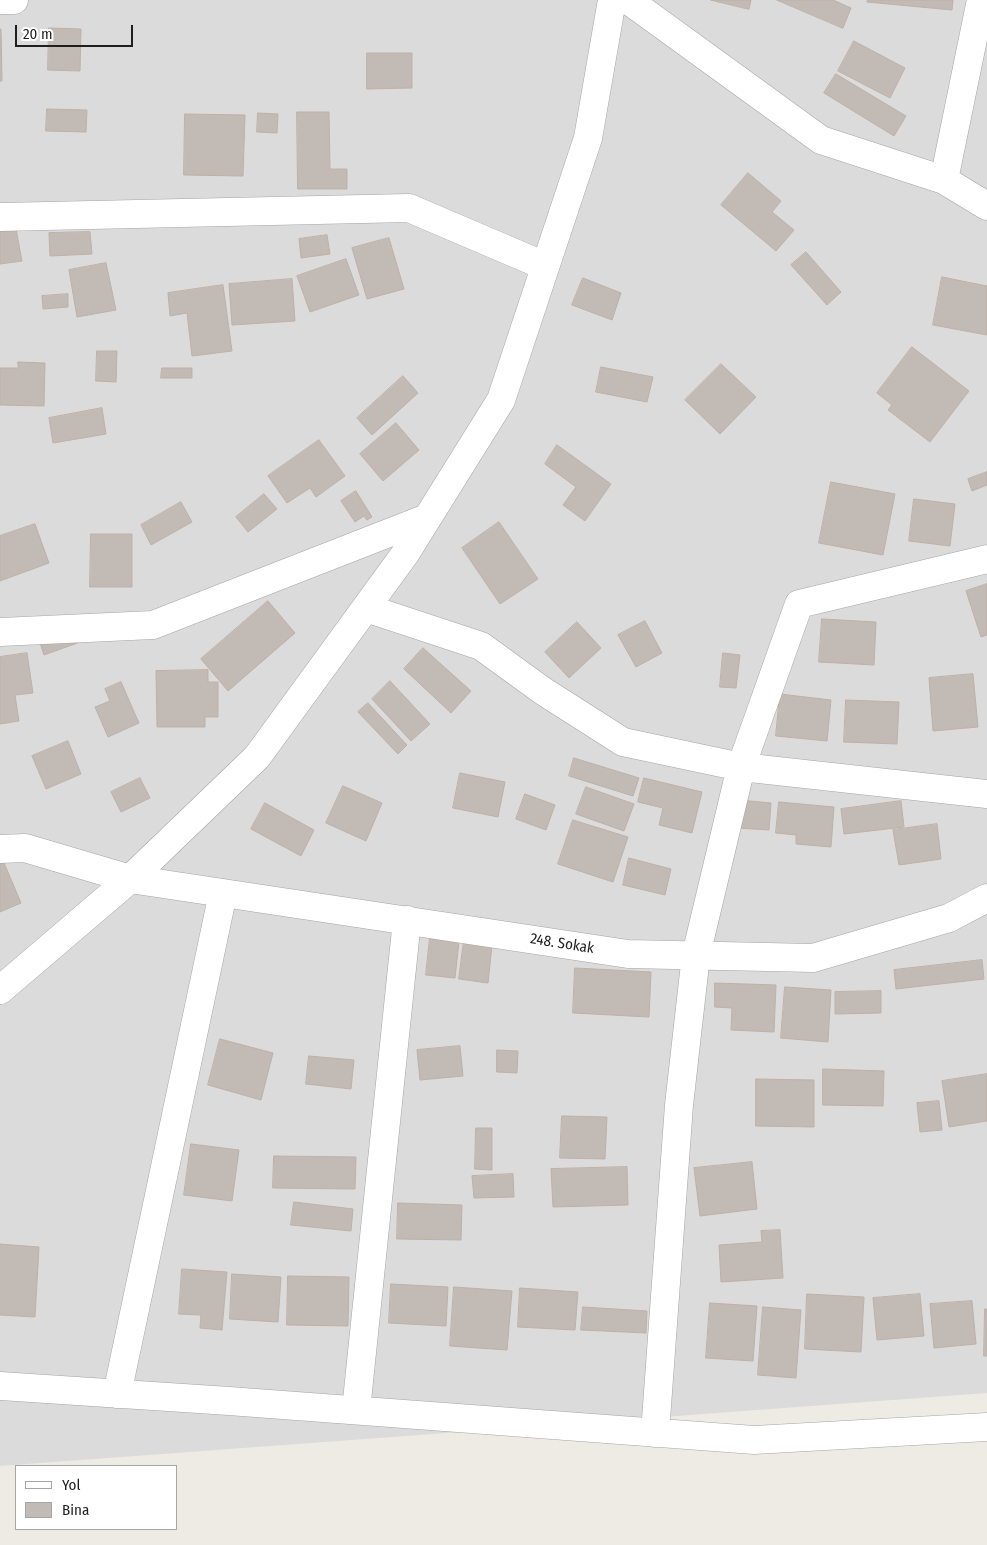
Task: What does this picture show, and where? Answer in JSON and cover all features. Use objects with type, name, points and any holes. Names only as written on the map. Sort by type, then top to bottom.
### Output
[{"type":"street","points":[[0,0],[14,0]]},
{"type":"street","points":[[0,990],[130,879],[257,757],[405,554],[501,400],[588,138],[612,0]]},
{"type":"street","points":[[628,0],[821,140],[944,180],[987,206]]},
{"type":"street","points":[[944,180],[981,0]]},
{"type":"street","points":[[0,217],[409,208],[546,266]]},
{"type":"street","points":[[0,632],[153,625],[427,518]]},
{"type":"street","points":[[655,1433],[679,1105],[696,955],[741,767],[799,604],[987,559]]},
{"type":"street","points":[[366,608],[481,646],[543,692],[623,742],[741,767],[987,794]]},
{"type":"street","name":"248. Sokak","points":[[0,849],[25,848],[130,879],[628,954],[813,958],[949,918],[987,898]]},
{"type":"street","points":[[117,1394],[223,893]]},
{"type":"street","points":[[356,1410],[406,920]]},
{"type":"street","points":[[0,1386],[754,1440],[987,1428]]},
{"type":"shaded area","points":[[0,0],[987,0],[987,1393],[0,1466]]},
{"type":"building","points":[[711,0],[751,0],[749,9]]},
{"type":"building","points":[[777,0],[833,0],[851,8],[843,28]]},
{"type":"building","points":[[868,0],[953,0],[952,10],[867,2]]},
{"type":"building","points":[[49,28],[81,29],[80,71],[48,70]]},
{"type":"building","points":[[1,29],[2,81],[0,81]]},
{"type":"building","points":[[854,41],[905,68],[890,98],[838,71]]},
{"type":"building","points":[[367,53],[412,53],[412,88],[367,89]]},
{"type":"building","points":[[836,74],[906,116],[894,136],[824,93]]},
{"type":"building","points":[[47,109],[87,110],[86,132],[46,131]]},
{"type":"building","points":[[297,112],[329,112],[330,169],[347,169],[347,189],[298,189]]},
{"type":"building","points":[[258,113],[278,114],[277,133],[257,132]]},
{"type":"building","points":[[185,114],[245,115],[243,176],[184,175]]},
{"type":"building","points":[[748,173],[781,201],[772,212],[794,230],[776,251],[721,205]]},
{"type":"building","points":[[16,229],[22,261],[0,264],[0,232]]},
{"type":"building","points":[[90,232],[92,254],[50,256],[49,233]]},
{"type":"building","points":[[327,235],[330,254],[301,258],[299,239]]},
{"type":"building","points":[[389,238],[404,289],[367,299],[352,248]]},
{"type":"building","points":[[806,252],[841,292],[827,305],[791,265]]},
{"type":"building","points":[[346,259],[359,295],[310,312],[297,276]]},
{"type":"building","points":[[106,263],[116,310],[77,317],[69,270]]},
{"type":"building","points":[[942,277],[987,286],[987,335],[933,325]]},
{"type":"building","points":[[583,278],[621,293],[612,320],[572,305]]},
{"type":"building","points":[[292,279],[295,321],[232,325],[229,284]]},
{"type":"building","points":[[223,285],[232,351],[192,356],[187,313],[170,316],[168,293]]},
{"type":"building","points":[[68,294],[68,307],[43,309],[42,296]]},
{"type":"building","points":[[912,347],[969,391],[930,442],[888,410],[892,405],[877,393]]},
{"type":"building","points":[[97,351],[117,351],[116,382],[96,381]]},
{"type":"building","points":[[18,362],[45,363],[44,406],[0,405],[0,368],[18,368]]},
{"type":"building","points":[[721,364],[756,397],[720,434],[685,400]]},
{"type":"building","points":[[601,367],[653,377],[647,402],[596,392]]},
{"type":"building","points":[[162,368],[192,368],[192,378],[161,378]]},
{"type":"building","points":[[403,376],[418,393],[372,435],[357,418]]},
{"type":"building","points":[[102,408],[106,434],[53,443],[49,418]]},
{"type":"building","points":[[396,423],[419,450],[383,481],[360,454]]},
{"type":"building","points":[[319,440],[345,476],[316,497],[310,488],[287,503],[268,476]]},
{"type":"building","points":[[557,445],[611,484],[585,521],[563,505],[576,487],[545,464]]},
{"type":"building","points":[[987,472],[987,485],[972,491],[968,479]]},
{"type":"building","points":[[831,482],[895,494],[883,555],[819,543]]},
{"type":"building","points":[[356,491],[372,517],[367,520],[364,516],[355,522],[341,501]]},
{"type":"building","points":[[264,494],[277,509],[248,532],[236,517]]},
{"type":"building","points":[[914,499],[955,504],[950,546],[909,541]]},
{"type":"building","points":[[181,502],[192,522],[151,545],[141,525]]},
{"type":"building","points":[[499,522],[538,579],[500,604],[462,548]]},
{"type":"building","points":[[35,524],[49,563],[0,581],[0,536]]},
{"type":"building","points":[[91,534],[132,534],[132,587],[90,587]]},
{"type":"building","points":[[987,584],[987,635],[981,637],[966,591]]},
{"type":"building","points":[[268,601],[295,633],[228,691],[201,659]]},
{"type":"building","points":[[822,619],[876,622],[874,665],[819,662]]},
{"type":"building","points":[[645,621],[662,653],[636,667],[618,635]]},
{"type":"building","points":[[577,622],[601,648],[569,678],[545,652]]},
{"type":"building","points":[[83,641],[44,655],[40,643]]},
{"type":"building","points":[[423,648],[471,691],[451,713],[404,669]]},
{"type":"building","points":[[27,653],[33,693],[15,695],[19,721],[0,724],[0,657]]},
{"type":"building","points":[[723,653],[740,655],[736,688],[720,687]]},
{"type":"building","points":[[208,670],[208,682],[218,682],[218,717],[205,717],[205,727],[157,727],[156,671]]},
{"type":"building","points":[[973,674],[978,727],[933,731],[929,678]]},
{"type":"building","points":[[390,681],[430,724],[411,741],[372,699]]},
{"type":"building","points":[[121,682],[139,723],[108,737],[95,707],[110,701],[105,689]]},
{"type":"building","points":[[780,694],[831,700],[827,741],[776,736]]},
{"type":"building","points":[[846,700],[899,702],[897,744],[844,742]]},
{"type":"building","points":[[368,703],[407,745],[398,754],[358,712]]},
{"type":"building","points":[[68,741],[81,774],[46,789],[32,756]]},
{"type":"building","points":[[574,758],[639,778],[633,796],[569,776]]},
{"type":"building","points":[[460,773],[505,782],[498,817],[453,808]]},
{"type":"building","points":[[140,778],[150,798],[121,812],[111,792]]},
{"type":"building","points":[[644,778],[702,792],[692,833],[659,825],[663,808],[638,802]]},
{"type":"building","points":[[343,786],[382,803],[366,841],[326,823]]},
{"type":"building","points":[[586,787],[634,804],[624,831],[576,814]]},
{"type":"building","points":[[525,794],[555,805],[546,830],[516,819]]},
{"type":"building","points":[[739,800],[771,803],[769,830],[737,828]]},
{"type":"building","points":[[901,801],[904,827],[844,834],[841,809]]},
{"type":"building","points":[[779,802],[834,807],[831,847],[796,844],[796,835],[776,833]]},
{"type":"building","points":[[265,803],[314,830],[301,856],[251,829]]},
{"type":"building","points":[[573,820],[628,837],[613,882],[558,864]]},
{"type":"building","points":[[937,824],[941,859],[899,865],[893,830]]},
{"type":"building","points":[[2,858],[21,903],[0,912],[0,859]]},
{"type":"building","points":[[629,858],[671,869],[665,895],[623,885]]},
{"type":"building","points":[[431,928],[460,932],[455,978],[426,975]]},
{"type":"building","points":[[465,933],[493,936],[488,983],[459,979]]},
{"type":"building","points":[[982,960],[984,979],[896,989],[894,970]]},
{"type":"building","points":[[575,968],[651,972],[649,1017],[573,1013]]},
{"type":"building","points":[[715,983],[776,985],[774,1032],[731,1030],[732,1008],[715,1007]]},
{"type":"building","points":[[785,987],[831,990],[828,1042],[781,1038]]},
{"type":"building","points":[[881,991],[881,1013],[835,1014],[835,992]]},
{"type":"building","points":[[220,1039],[273,1053],[261,1100],[208,1085]]},
{"type":"building","points":[[460,1046],[463,1076],[420,1080],[417,1050]]},
{"type":"building","points":[[497,1050],[518,1051],[517,1073],[497,1072]]},
{"type":"building","points":[[309,1056],[354,1060],[351,1089],[306,1084]]},
{"type":"building","points":[[823,1069],[884,1071],[883,1106],[823,1105]]},
{"type":"building","points":[[987,1074],[987,1121],[949,1127],[942,1081]]},
{"type":"building","points":[[756,1079],[814,1080],[814,1127],[756,1126]]},
{"type":"building","points":[[939,1101],[942,1130],[920,1132],[917,1103]]},
{"type":"building","points":[[562,1116],[607,1117],[605,1159],[560,1158]]},
{"type":"building","points":[[476,1128],[492,1128],[492,1170],[475,1169]]},
{"type":"building","points":[[191,1144],[239,1150],[232,1201],[184,1195]]},
{"type":"building","points":[[274,1156],[356,1157],[355,1189],[273,1188]]},
{"type":"building","points":[[752,1162],[757,1209],[700,1216],[694,1168]]},
{"type":"building","points":[[627,1167],[628,1205],[553,1207],[551,1169]]},
{"type":"building","points":[[513,1174],[514,1197],[474,1198],[472,1176]]},
{"type":"building","points":[[294,1202],[353,1209],[351,1231],[291,1225]]},
{"type":"building","points":[[398,1203],[462,1205],[461,1240],[397,1239]]},
{"type":"building","points":[[780,1230],[783,1278],[721,1282],[719,1245],[762,1242],[761,1231]]},
{"type":"building","points":[[0,1244],[39,1247],[35,1317],[0,1315]]},
{"type":"building","points":[[182,1269],[227,1272],[222,1330],[200,1328],[201,1315],[179,1314]]},
{"type":"building","points":[[232,1274],[281,1277],[278,1322],[230,1319]]},
{"type":"building","points":[[288,1276],[349,1277],[348,1326],[287,1325]]},
{"type":"building","points":[[391,1284],[448,1287],[446,1326],[389,1323]]},
{"type":"building","points":[[454,1287],[512,1291],[507,1350],[450,1346]]},
{"type":"building","points":[[520,1288],[578,1292],[575,1330],[518,1327]]},
{"type":"building","points":[[807,1294],[864,1297],[861,1352],[805,1349]]},
{"type":"building","points":[[920,1294],[924,1336],[877,1340],[873,1298]]},
{"type":"building","points":[[972,1301],[976,1344],[934,1348],[930,1304]]},
{"type":"building","points":[[710,1303],[757,1306],[753,1361],[706,1358]]},
{"type":"building","points":[[583,1307],[647,1311],[646,1333],[581,1330]]},
{"type":"building","points":[[763,1307],[801,1310],[796,1378],[758,1375]]},
{"type":"building","points":[[985,1309],[987,1309],[987,1356],[984,1356]]}]
